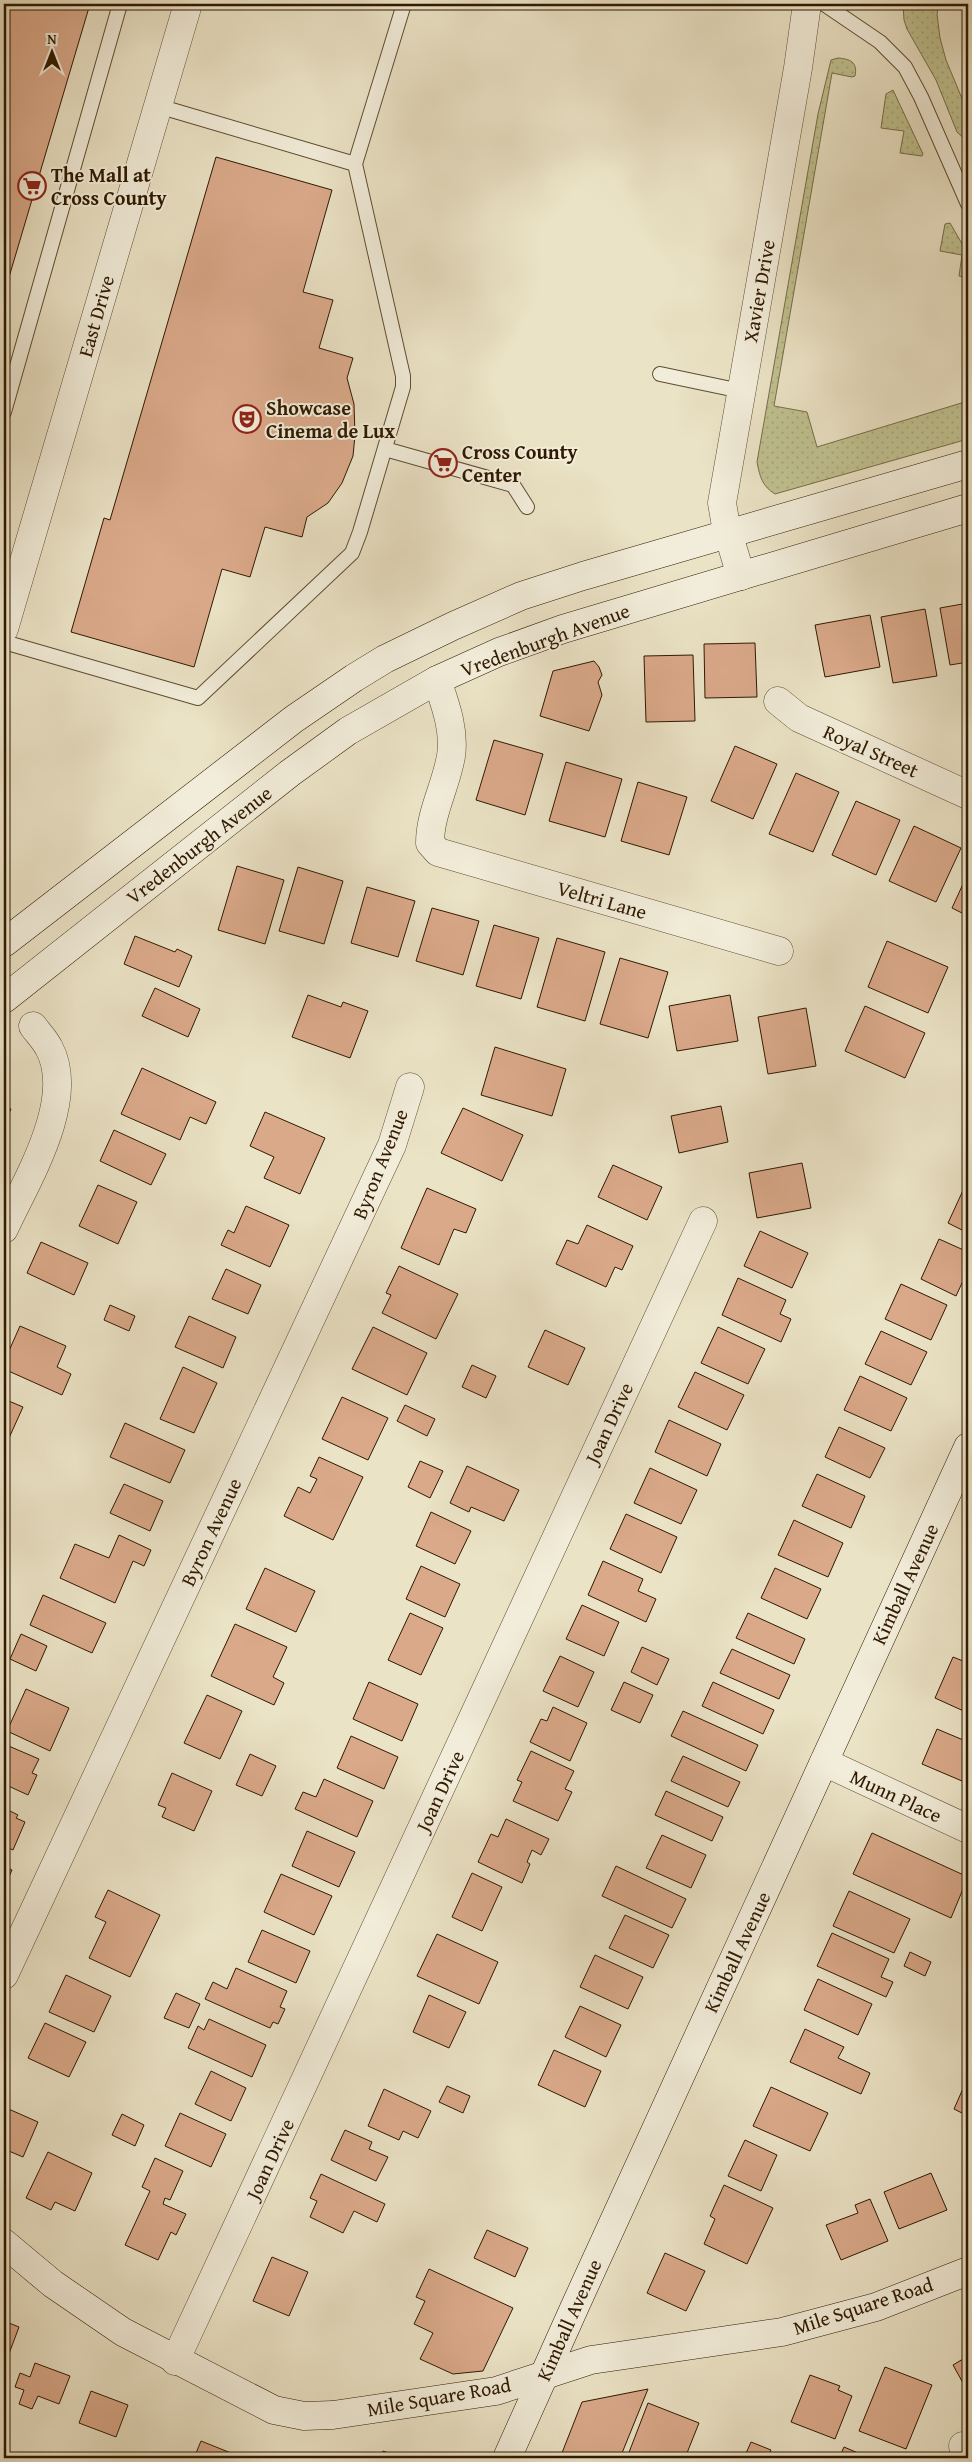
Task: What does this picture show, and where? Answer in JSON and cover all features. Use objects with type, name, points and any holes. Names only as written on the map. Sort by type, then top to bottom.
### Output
[{"type":"street","name":"East Drive","points":[[4,629],[188,4]]},
{"type":"street","name":"Xavier Drive","points":[[741,576],[728,534],[722,503],[798,68],[807,4]]},
{"type":"street","name":"Vredenburgh Avenue","points":[[4,943],[294,719],[385,659],[453,626],[522,596],[968,464]]},
{"type":"street","name":"Vredenburgh Avenue","points":[[4,999],[290,773],[348,731],[437,680],[499,652],[563,629],[968,508]]},
{"type":"street","name":"Veltri Lane","points":[[437,680],[449,712],[451,755],[430,829],[430,843],[438,852],[779,951]]},
{"type":"street","name":"Royal Street","points":[[778,701],[799,718],[968,794]]},
{"type":"street","points":[[4,1229],[49,1132],[56,1110],[56,1068],[49,1048],[33,1026]]},
{"type":"street","name":"Byron Avenue","points":[[4,1975],[392,1144],[410,1087]]},
{"type":"street","name":"Joan Drive","points":[[175,2361],[702,1221]]},
{"type":"street","name":"Kimball Avenue","points":[[507,2458],[824,1762],[962,1476],[968,1447]]},
{"type":"street","name":"Munn Place","points":[[824,1762],[968,1829]]},
{"type":"street","name":"Mile Square Road","points":[[4,2243],[53,2284],[100,2318],[175,2361],[274,2410],[304,2416],[333,2415],[496,2391],[592,2360],[782,2332],[876,2307],[968,2271]]},
{"type":"lane","points":[[4,412],[120,4]]},
{"type":"lane","points":[[4,642],[198,698],[352,553],[403,387],[403,376],[355,164],[404,4]]},
{"type":"lane","points":[[824,4],[880,42],[905,67],[921,97],[968,204]]},
{"type":"lane","points":[[158,106],[355,164]]},
{"type":"lane","points":[[660,374],[741,391]]},
{"type":"lane","points":[[385,449],[514,485],[527,507]]},
{"type":"green space","points":[[903,4],[939,4],[937,14],[940,38],[946,60],[968,113],[968,142],[957,132],[936,80],[907,29],[904,20]]},
{"type":"green space","points":[[838,58],[852,62],[856,71],[855,76],[852,77],[832,73],[774,406],[807,412],[817,447],[968,401],[968,439],[775,494],[762,481],[757,462],[818,114],[831,60]]},
{"type":"green space","points":[[893,90],[923,154],[922,156],[900,153],[904,131],[881,128],[886,94]]},
{"type":"green space","points":[[950,223],[968,254],[968,278],[959,276],[962,255],[940,251],[945,224]]},
{"type":"building","name":"The Mall at Cross County","points":[[4,4],[90,4],[4,294]]},
{"type":"building","name":"Showcase Cinema de Lux","points":[[216,157],[332,190],[303,292],[333,300],[319,348],[353,358],[347,378],[354,404],[355,435],[353,456],[342,483],[328,503],[307,517],[302,537],[265,527],[250,577],[222,569],[194,667],[71,632],[104,518],[110,520]]},
{"type":"building","points":[[968,603],[968,662],[950,665],[940,608]]},
{"type":"building","points":[[925,609],[937,676],[893,683],[881,617]]},
{"type":"building","points":[[870,615],[880,667],[825,677],[815,625]]},
{"type":"building","points":[[755,643],[757,697],[705,698],[704,644]]},
{"type":"building","points":[[693,655],[695,721],[646,722],[644,656]]},
{"type":"building","points":[[594,661],[602,675],[598,682],[602,695],[589,731],[540,716],[553,671]]},
{"type":"building","points":[[494,740],[543,754],[525,815],[476,800]]},
{"type":"building","points":[[735,746],[777,764],[753,819],[711,801]]},
{"type":"building","points":[[566,762],[622,779],[605,837],[549,821]]},
{"type":"building","points":[[796,773],[839,792],[813,852],[769,834]]},
{"type":"building","points":[[638,782],[687,797],[669,855],[621,841]]},
{"type":"building","points":[[856,801],[900,820],[876,875],[832,855]]},
{"type":"building","points":[[914,826],[961,848],[936,902],[889,881]]},
{"type":"building","points":[[237,866],[284,880],[265,944],[218,930]]},
{"type":"building","points":[[298,867],[343,881],[324,944],[279,931]]},
{"type":"building","points":[[968,873],[968,916],[952,908]]},
{"type":"building","points":[[367,887],[415,901],[398,957],[351,943]]},
{"type":"building","points":[[432,908],[479,921],[463,975],[416,961]]},
{"type":"building","points":[[494,925],[539,938],[521,999],[476,986]]},
{"type":"building","points":[[135,936],[175,952],[177,949],[192,956],[179,987],[124,964]]},
{"type":"building","points":[[557,938],[605,952],[585,1021],[537,1007]]},
{"type":"building","points":[[887,941],[948,967],[928,1013],[868,987]]},
{"type":"building","points":[[620,958],[668,972],[648,1038],[600,1024]]},
{"type":"building","points":[[155,988],[200,1009],[188,1037],[142,1016]]},
{"type":"building","points":[[308,995],[341,1007],[343,1002],[368,1011],[350,1058],[292,1037]]},
{"type":"building","points":[[730,995],[738,1041],[677,1051],[669,1006]]},
{"type":"building","points":[[865,1006],[925,1033],[905,1078],[845,1051]]},
{"type":"building","points":[[806,1008],[816,1066],[768,1074],[758,1017]]},
{"type":"building","points":[[495,1047],[566,1069],[552,1116],[481,1095]]},
{"type":"building","points":[[142,1068],[216,1102],[206,1124],[190,1117],[180,1140],[121,1114]]},
{"type":"building","points":[[4,1106],[11,1109],[4,1124]]},
{"type":"building","points":[[721,1106],[728,1142],[679,1153],[671,1116]]},
{"type":"building","points":[[463,1108],[523,1135],[502,1181],[441,1153]]},
{"type":"building","points":[[265,1112],[325,1138],[300,1194],[264,1178],[274,1157],[250,1146]]},
{"type":"building","points":[[114,1130],[166,1154],[151,1185],[100,1161]]},
{"type":"building","points":[[802,1163],[811,1208],[757,1218],[749,1173]]},
{"type":"building","points":[[613,1165],[662,1187],[647,1220],[598,1197]]},
{"type":"building","points":[[98,1185],[137,1202],[118,1244],[79,1226]]},
{"type":"building","points":[[965,1186],[968,1188],[968,1233],[948,1223]]},
{"type":"building","points":[[427,1188],[476,1209],[466,1233],[454,1229],[439,1265],[401,1248]]},
{"type":"building","points":[[246,1206],[289,1225],[270,1267],[221,1245],[228,1230],[234,1233]]},
{"type":"building","points":[[587,1225],[633,1246],[622,1270],[615,1267],[606,1287],[556,1264],[567,1240],[578,1244]]},
{"type":"building","points":[[760,1231],[808,1253],[792,1288],[744,1266]]},
{"type":"building","points":[[939,1239],[968,1252],[968,1270],[956,1296],[921,1279]]},
{"type":"building","points":[[41,1242],[88,1263],[74,1295],[27,1273]]},
{"type":"building","points":[[399,1266],[458,1294],[436,1339],[382,1313],[391,1295],[386,1293]]},
{"type":"building","points":[[226,1269],[261,1285],[248,1314],[212,1299]]},
{"type":"building","points":[[738,1278],[786,1300],[780,1314],[791,1319],[781,1342],[722,1315]]},
{"type":"building","points":[[901,1284],[947,1305],[931,1340],[885,1319]]},
{"type":"building","points":[[110,1305],[135,1316],[129,1331],[104,1320]]},
{"type":"building","points":[[189,1316],[236,1337],[223,1368],[175,1347]]},
{"type":"building","points":[[20,1326],[66,1346],[57,1367],[71,1374],[62,1395],[4,1369],[4,1362]]},
{"type":"building","points":[[373,1327],[427,1353],[407,1395],[352,1369]]},
{"type":"building","points":[[718,1327],[765,1349],[748,1384],[701,1363]]},
{"type":"building","points":[[545,1330],[585,1348],[568,1385],[528,1367]]},
{"type":"building","points":[[881,1331],[927,1352],[911,1385],[865,1364]]},
{"type":"building","points":[[472,1365],[496,1376],[486,1398],[462,1387]]},
{"type":"building","points":[[183,1367],[217,1383],[194,1433],[160,1419]]},
{"type":"building","points":[[695,1372],[744,1395],[727,1430],[678,1407]]},
{"type":"building","points":[[860,1376],[907,1398],[891,1431],[844,1410]]},
{"type":"building","points":[[342,1397],[388,1418],[368,1460],[322,1439]]},
{"type":"building","points":[[4,1399],[23,1407],[4,1449]]},
{"type":"building","points":[[405,1405],[435,1419],[427,1436],[397,1421]]},
{"type":"building","points":[[669,1420],[721,1444],[707,1476],[655,1452]]},
{"type":"building","points":[[125,1423],[185,1450],[170,1483],[110,1457]]},
{"type":"building","points":[[839,1427],[885,1448],[870,1478],[825,1457]]},
{"type":"building","points":[[319,1457],[363,1477],[333,1540],[284,1516],[298,1487],[310,1493],[317,1479],[310,1476]]},
{"type":"building","points":[[420,1461],[443,1471],[430,1498],[408,1487]]},
{"type":"building","points":[[467,1466],[519,1490],[504,1521],[471,1507],[469,1512],[450,1503]]},
{"type":"building","points":[[650,1468],[697,1490],[681,1524],[634,1503]]},
{"type":"building","points":[[817,1474],[865,1496],[851,1528],[802,1506]]},
{"type":"building","points":[[124,1484],[163,1501],[150,1531],[110,1513]]},
{"type":"building","points":[[431,1512],[471,1531],[455,1564],[416,1546]]},
{"type":"building","points":[[626,1514],[677,1537],[661,1573],[610,1549]]},
{"type":"building","points":[[794,1520],[843,1543],[828,1577],[778,1555]]},
{"type":"building","points":[[119,1535],[151,1550],[144,1566],[133,1561],[115,1603],[60,1578],[75,1544],[109,1558]]},
{"type":"building","points":[[603,1561],[643,1579],[638,1591],[656,1599],[646,1622],[588,1595]]},
{"type":"building","points":[[421,1566],[460,1584],[445,1617],[406,1599]]},
{"type":"building","points":[[265,1568],[315,1591],[296,1632],[246,1609]]},
{"type":"building","points":[[775,1568],[821,1589],[807,1619],[761,1598]]},
{"type":"building","points":[[43,1595],[106,1623],[92,1653],[30,1625]]},
{"type":"building","points":[[582,1605],[619,1622],[604,1656],[566,1639]]},
{"type":"building","points":[[410,1613],[443,1628],[421,1675],[388,1660]]},
{"type":"building","points":[[748,1613],[805,1639],[794,1664],[736,1638]]},
{"type":"building","points":[[235,1624],[287,1647],[273,1677],[284,1683],[274,1705],[211,1676]]},
{"type":"building","points":[[21,1634],[47,1646],[36,1671],[10,1659]]},
{"type":"building","points":[[642,1647],[669,1659],[657,1685],[631,1672]]},
{"type":"building","points":[[732,1649],[790,1675],[779,1699],[720,1673]]},
{"type":"building","points":[[560,1656],[594,1672],[578,1707],[543,1691]]},
{"type":"building","points":[[953,1657],[968,1663],[968,1713],[935,1698]]},
{"type":"building","points":[[369,1682],[418,1704],[402,1741],[353,1719]]},
{"type":"building","points":[[624,1682],[653,1695],[640,1723],[611,1710]]},
{"type":"building","points":[[713,1682],[774,1710],[763,1734],[702,1706]]},
{"type":"building","points":[[26,1689],[69,1708],[50,1751],[7,1731]]},
{"type":"building","points":[[207,1695],[242,1711],[220,1759],[184,1743]]},
{"type":"building","points":[[553,1707],[587,1723],[570,1761],[530,1742],[541,1719],[547,1721]]},
{"type":"building","points":[[683,1711],[758,1745],[746,1771],[671,1736]]},
{"type":"building","points":[[937,1729],[968,1742],[968,1774],[965,1773],[962,1781],[922,1764]]},
{"type":"building","points":[[351,1736],[398,1757],[384,1789],[337,1768]]},
{"type":"building","points":[[4,1744],[39,1759],[32,1773],[37,1775],[28,1795],[4,1784]]},
{"type":"building","points":[[531,1751],[574,1771],[565,1789],[572,1792],[558,1821],[513,1801],[522,1782],[517,1780]]},
{"type":"building","points":[[250,1754],[276,1766],[262,1796],[236,1785]]},
{"type":"building","points":[[683,1756],[740,1782],[728,1807],[671,1781]]},
{"type":"building","points":[[172,1773],[212,1791],[194,1831],[162,1817],[166,1808],[158,1805]]},
{"type":"building","points":[[324,1779],[373,1801],[357,1837],[295,1809],[303,1792],[316,1797]]},
{"type":"building","points":[[666,1791],[723,1817],[712,1841],[655,1815]]},
{"type":"building","points":[[4,1808],[18,1815],[16,1818],[25,1822],[13,1850],[4,1846]]},
{"type":"building","points":[[506,1819],[549,1839],[541,1855],[532,1850],[527,1862],[530,1864],[522,1883],[478,1862],[491,1834],[498,1837]]},
{"type":"building","points":[[307,1831],[355,1852],[339,1887],[292,1866]]},
{"type":"building","points":[[872,1833],[968,1877],[951,1918],[853,1874]]},
{"type":"building","points":[[662,1835],[706,1855],[691,1888],[646,1868]]},
{"type":"building","points":[[4,1866],[12,1870],[4,1888]]},
{"type":"building","points":[[616,1866],[686,1899],[672,1928],[602,1896]]},
{"type":"building","points":[[472,1873],[502,1887],[482,1931],[452,1917]]},
{"type":"building","points":[[281,1874],[332,1896],[314,1935],[264,1912]]},
{"type":"building","points":[[108,1890],[160,1915],[130,1977],[89,1958],[106,1922],[95,1917]]},
{"type":"building","points":[[849,1891],[910,1919],[894,1953],[833,1926]]},
{"type":"building","points":[[625,1915],[669,1935],[653,1968],[609,1948]]},
{"type":"building","points":[[262,1930],[310,1951],[296,1983],[248,1962]]},
{"type":"building","points":[[832,1933],[889,1959],[881,1977],[893,1982],[886,1997],[817,1966]]},
{"type":"building","points":[[437,1934],[498,1962],[479,2004],[417,1976]]},
{"type":"building","points":[[910,1952],[931,1962],[925,1976],[904,1966]]},
{"type":"building","points":[[595,1955],[643,1977],[628,2009],[580,1987]]},
{"type":"building","points":[[236,1968],[287,1991],[280,2007],[285,2009],[278,2024],[273,2022],[270,2028],[205,1999],[213,1982],[227,1989]]},
{"type":"building","points":[[66,1975],[111,1996],[94,2032],[49,2012]]},
{"type":"building","points":[[818,1979],[872,2004],[858,2035],[804,2010]]},
{"type":"building","points":[[176,1993],[200,2004],[189,2028],[164,2018]]},
{"type":"building","points":[[429,1995],[466,2012],[449,2048],[413,2032]]},
{"type":"building","points":[[580,2006],[621,2025],[606,2057],[565,2037]]},
{"type":"building","points":[[209,2019],[266,2045],[252,2077],[188,2048],[198,2026],[204,2030]]},
{"type":"building","points":[[45,2023],[86,2042],[69,2077],[28,2058]]},
{"type":"building","points":[[805,2029],[844,2047],[838,2058],[870,2073],[861,2094],[790,2062]]},
{"type":"building","points":[[554,2050],[601,2071],[585,2107],[538,2085]]},
{"type":"building","points":[[211,2071],[246,2088],[231,2121],[195,2104]]},
{"type":"building","points":[[968,2077],[968,2116],[954,2109]]},
{"type":"building","points":[[447,2086],[470,2096],[463,2113],[439,2102]]},
{"type":"building","points":[[771,2087],[828,2113],[810,2151],[753,2126]]},
{"type":"building","points":[[384,2089],[431,2111],[418,2138],[403,2131],[399,2140],[368,2126]]},
{"type":"building","points":[[4,2107],[38,2122],[23,2157],[4,2149]]},
{"type":"building","points":[[180,2113],[226,2134],[211,2167],[165,2146]]},
{"type":"building","points":[[122,2114],[144,2125],[135,2146],[112,2135]]},
{"type":"building","points":[[345,2130],[372,2142],[369,2149],[388,2157],[376,2181],[331,2160]]},
{"type":"building","points":[[745,2140],[777,2155],[761,2191],[728,2176]]},
{"type":"building","points":[[48,2152],[92,2173],[75,2211],[55,2202],[51,2210],[26,2198]]},
{"type":"building","points":[[155,2158],[183,2171],[170,2200],[165,2198],[163,2204],[186,2214],[176,2235],[171,2232],[158,2260],[125,2245],[150,2191],[142,2187]]},
{"type":"building","points":[[931,2173],[947,2210],[899,2229],[884,2192]]},
{"type":"building","points":[[321,2174],[385,2204],[377,2222],[354,2211],[343,2233],[310,2217],[317,2201],[310,2198]]},
{"type":"building","points":[[724,2185],[773,2208],[747,2264],[704,2244],[715,2219],[710,2216]]},
{"type":"building","points":[[870,2199],[888,2241],[841,2260],[826,2225],[858,2213],[855,2205]]},
{"type":"building","points":[[487,2230],[528,2248],[515,2277],[474,2258]]},
{"type":"building","points":[[665,2253],[705,2271],[686,2311],[647,2293]]},
{"type":"building","points":[[272,2257],[308,2272],[289,2316],[253,2301]]},
{"type":"building","points":[[429,2269],[513,2308],[483,2371],[453,2374],[420,2359],[433,2333],[414,2324],[425,2301],[416,2297]]},
{"type":"building","points":[[4,2321],[19,2327],[7,2359],[4,2358]]},
{"type":"building","points":[[968,2356],[968,2392],[953,2365]]},
{"type":"building","points":[[35,2363],[70,2376],[59,2404],[38,2396],[32,2409],[19,2404],[24,2390],[15,2387],[20,2373],[30,2377]]},
{"type":"building","points":[[885,2367],[932,2385],[906,2449],[859,2431]]},
{"type":"building","points":[[810,2375],[840,2386],[838,2390],[852,2396],[835,2439],[791,2422]]},
{"type":"building","points":[[648,2389],[620,2458],[560,2458],[582,2402]]},
{"type":"building","points":[[91,2391],[128,2405],[116,2437],[79,2423]]},
{"type":"building","points":[[648,2403],[699,2423],[685,2458],[636,2458],[628,2455]]},
{"type":"building","points":[[201,2441],[231,2453],[229,2458],[194,2458]]},
{"type":"building","points":[[751,2442],[771,2450],[767,2458],[744,2458]]},
{"type":"building","points":[[844,2447],[865,2456],[864,2458],[839,2458]]},
{"type":"building","points":[[383,2451],[402,2458],[380,2458]]},
{"type":"place","name":"The Mall at Cross County","points":[[32,186]]},
{"type":"place","name":"Showcase Cinema de Lux","points":[[247,419]]},
{"type":"place","name":"Cross County Center","points":[[443,463]]}]
